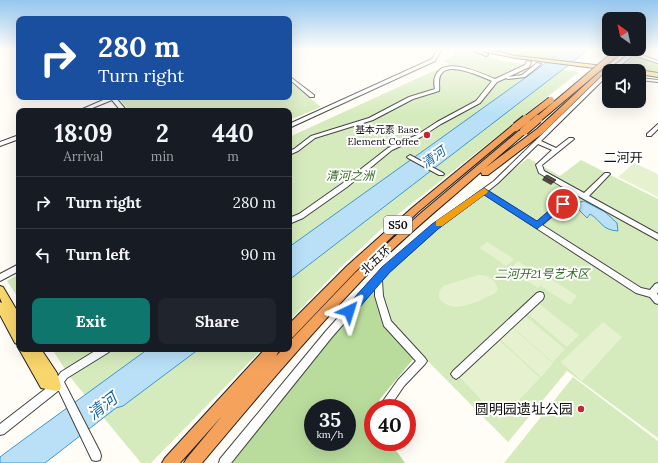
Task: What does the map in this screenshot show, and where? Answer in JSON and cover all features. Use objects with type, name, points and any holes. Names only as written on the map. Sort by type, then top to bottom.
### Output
[{"type":"highway","name":"北五环","points":[[292,348],[359,276],[520,129],[587,72]]},
{"type":"highway","name":"北五环","points":[[292,330],[351,269],[415,210],[593,72]]},
{"type":"highway","points":[[424,216],[523,146],[602,78]]},
{"type":"highway","points":[[170,463],[271,352]]},
{"type":"highway","name":"北五环","points":[[192,463],[258,385],[289,352]]},
{"type":"main road","points":[[646,73],[658,75]]},
{"type":"main road","points":[[646,79],[658,80]]},
{"type":"main road","points":[[0,290],[16,318]]},
{"type":"main road","points":[[0,306],[16,335]]},
{"type":"main road","points":[[26,352],[45,384],[56,386],[53,377],[37,352]]},
{"type":"street","points":[[292,125],[409,72]]},
{"type":"street","points":[[292,152],[313,137],[371,119],[411,98],[437,90],[436,76],[440,72]]},
{"type":"street","points":[[474,72],[495,81]]},
{"type":"street","points":[[292,220],[301,216],[345,185],[390,148],[419,136],[439,122],[478,102],[495,81],[516,72]]},
{"type":"street","points":[[506,77],[523,76],[528,72]]},
{"type":"street","points":[[292,79],[312,96]]},
{"type":"street","points":[[224,463],[329,334],[378,278],[435,227],[496,182],[602,79]]},
{"type":"street","points":[[88,108],[107,100]]},
{"type":"street","points":[[114,100],[121,108]]},
{"type":"street","points":[[649,135],[658,126]]},
{"type":"street","points":[[0,144],[16,138]]},
{"type":"street","points":[[571,139],[539,165],[541,172],[658,237]]},
{"type":"street","points":[[538,142],[556,150]]},
{"type":"street","points":[[410,157],[439,173]]},
{"type":"street","points":[[585,196],[607,174]]},
{"type":"street","points":[[537,226],[563,204],[561,197],[571,188]]},
{"type":"street","points":[[484,191],[639,291],[655,297],[658,286]]},
{"type":"street","points":[[0,278],[16,269]]},
{"type":"street","points":[[378,278],[379,296],[387,323],[422,361],[400,383],[389,399]]},
{"type":"street","points":[[456,374],[540,296]]},
{"type":"street","points":[[0,430],[56,386],[64,374],[101,352]]},
{"type":"street","points":[[56,386],[62,386],[96,456]]},
{"type":"green space","name":"清河之洲","points":[[432,72],[579,72],[392,219],[340,268],[292,318],[292,136]]},
{"type":"green space","points":[[646,72],[646,72],[658,72],[658,74]]},
{"type":"green space","points":[[292,83],[321,107],[292,119],[292,108],[127,108],[120,100],[292,100]]},
{"type":"green space","name":"二河开21号艺术区","points":[[528,158],[560,176],[581,160],[658,199],[658,438],[567,371],[508,442],[390,323],[384,306],[383,277],[450,219]]},
{"type":"green space","points":[[634,163],[658,174],[658,197],[618,177]]},
{"type":"green space","points":[[487,242],[514,259],[506,266],[480,248]]},
{"type":"green space","points":[[518,261],[545,280],[548,277],[577,296],[570,305],[541,286],[542,284],[538,288],[510,269]]},
{"type":"green space","points":[[478,275],[491,278],[498,290],[494,294],[482,299],[456,307],[444,303],[440,299],[439,292],[443,286]]},
{"type":"green space","points":[[16,276],[16,294],[7,281]]},
{"type":"green space","points":[[376,285],[380,316],[385,327],[415,357],[380,399],[364,399],[364,451],[396,451],[405,463],[227,463],[332,334]]},
{"type":"green space","points":[[538,303],[579,335],[567,347],[527,313]]},
{"type":"green space","points":[[524,315],[565,349],[553,362],[512,327]]},
{"type":"green space","points":[[603,322],[622,337],[582,381],[561,362]]},
{"type":"green space","points":[[512,328],[553,363],[541,377],[500,339]]},
{"type":"green space","points":[[499,340],[540,378],[500,420],[459,376]]},
{"type":"green space","points":[[54,352],[259,352],[151,463],[141,463],[70,377]]},
{"type":"green space","name":"圆明园遗址公园","points":[[573,377],[658,441],[658,463],[504,463]]},
{"type":"water","name":"清河","points":[[534,72],[560,72],[292,278],[292,245]]},
{"type":"water","points":[[584,201],[605,212],[617,223],[618,231],[608,229],[590,214],[587,218],[573,204]]},
{"type":"water","name":"清河","points":[[144,352],[195,352],[123,406],[116,408],[45,463],[0,463],[0,457]]},
{"type":"building","points":[[547,175],[556,180],[553,182],[544,177]]},
{"type":"slow traffic","points":[[439,224],[484,191]]},
{"type":"place","name":"基本元素 Base Element Coffee","points":[[427,135]]},
{"type":"place","name":"圆明园遗址公园","points":[[581,409]]},
{"type":"district","name":"二河开","points":[[623,157]]},
{"type":"route","points":[[349,311],[386,270],[435,227],[484,191],[537,226],[563,204]]}]
